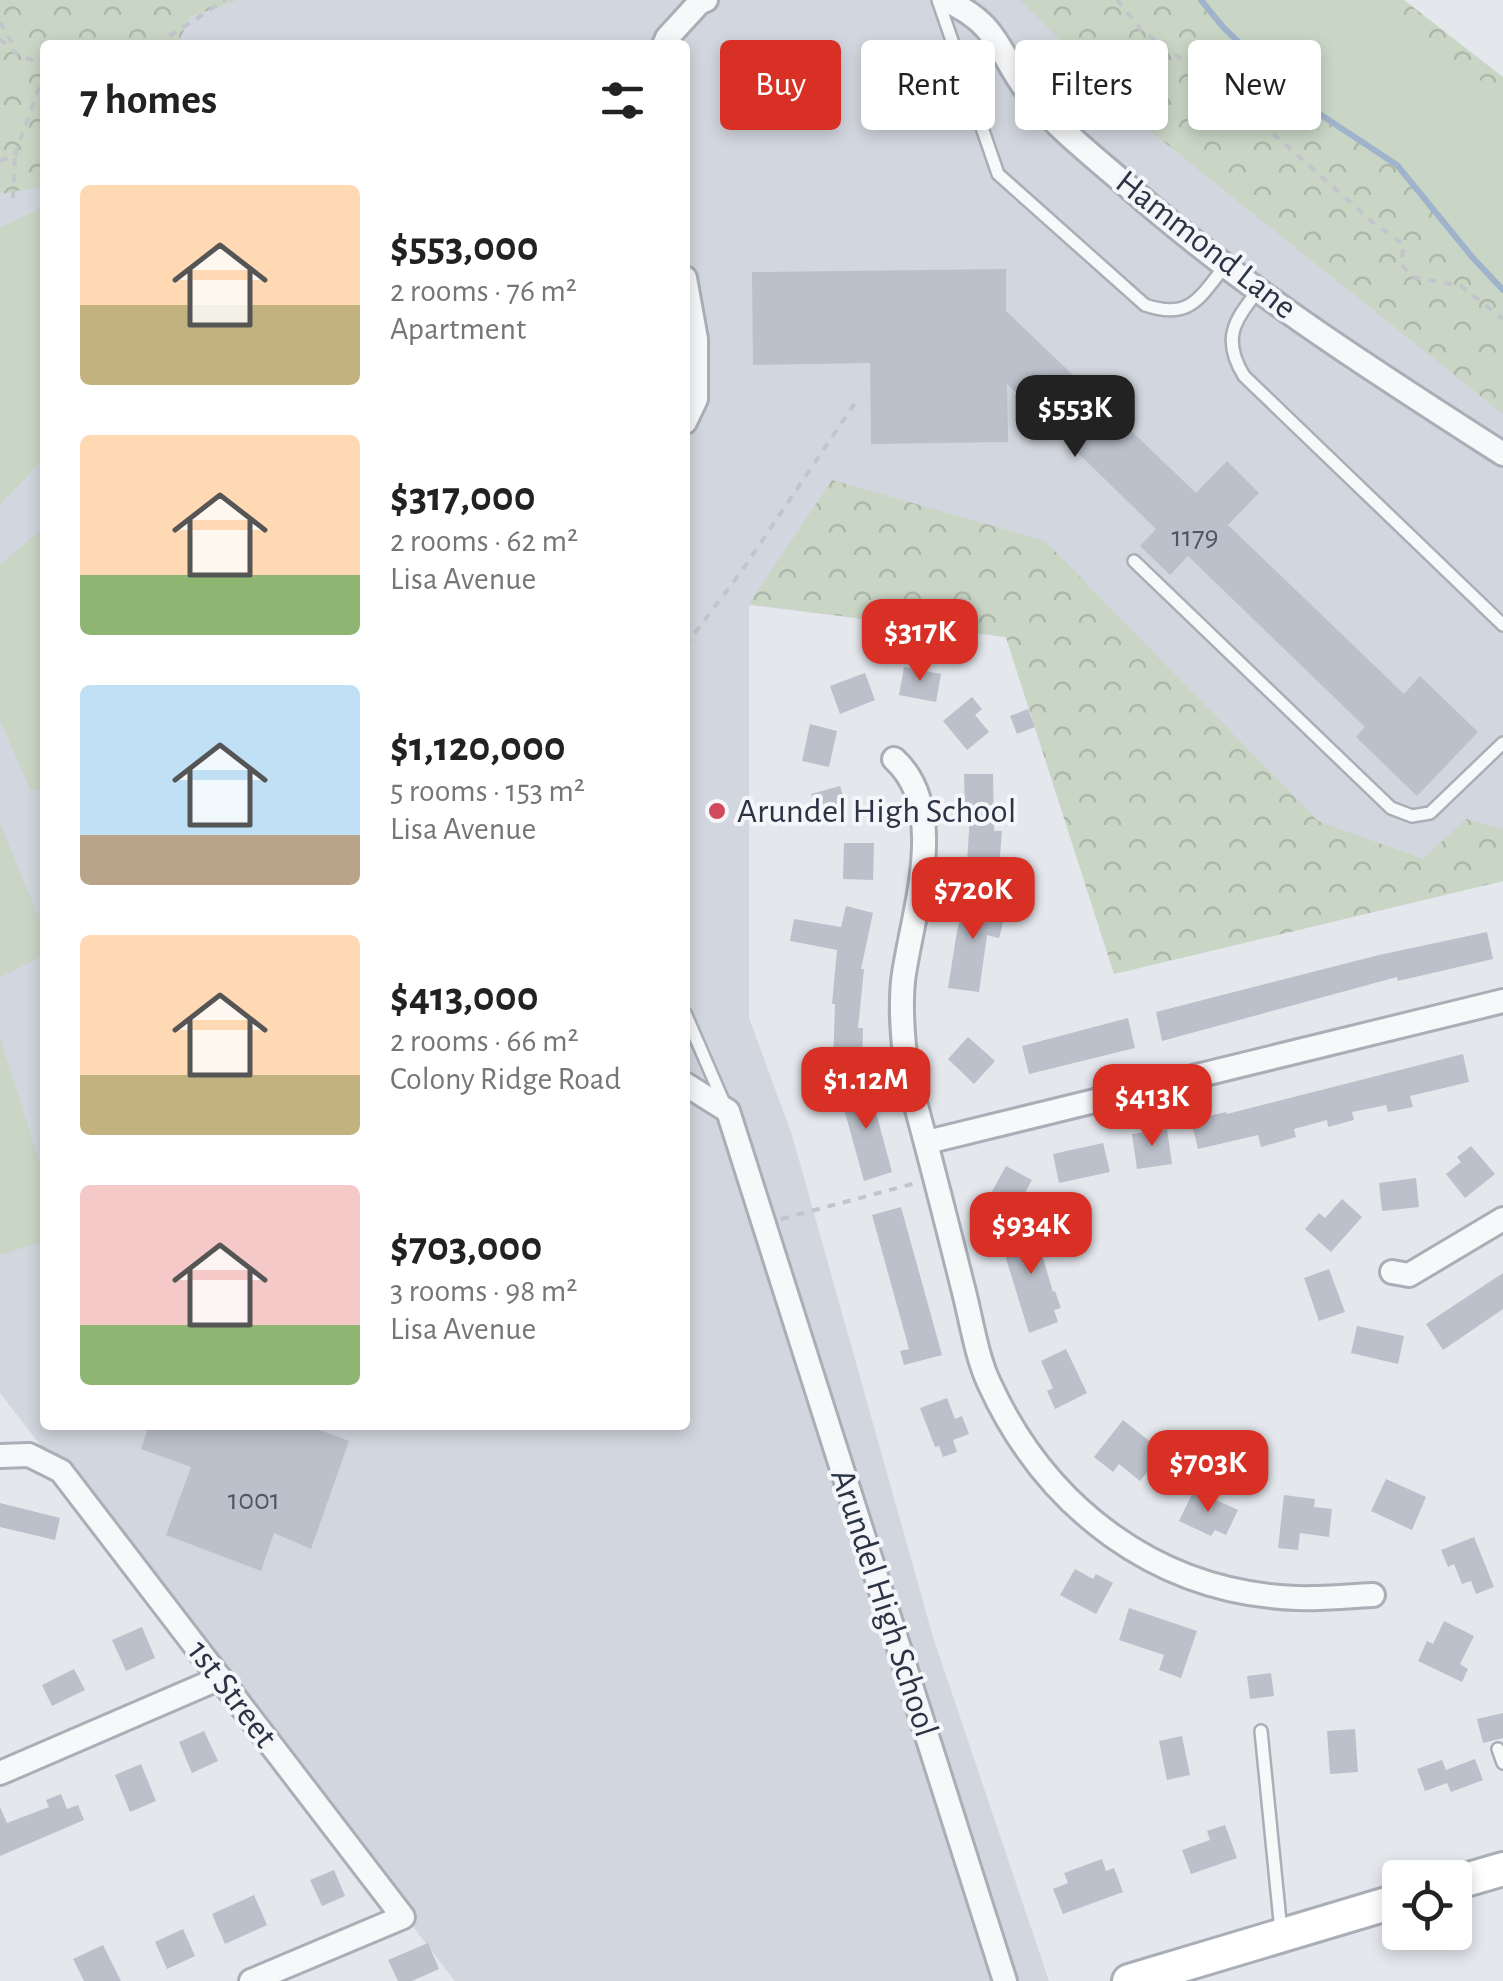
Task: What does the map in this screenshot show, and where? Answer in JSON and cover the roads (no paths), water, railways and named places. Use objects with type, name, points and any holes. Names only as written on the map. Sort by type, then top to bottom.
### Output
[{"type":"main road","points":[[1472,1878],[1503,1869]]},
{"type":"main road","points":[[1129,1981],[1208,1964],[1282,1935],[1382,1905]]},
{"type":"street","points":[[665,40],[706,0]]},
{"type":"street","name":"Hammond Lane","points":[[942,0],[971,12],[997,37],[1034,101],[1224,267],[1503,454]]},
{"type":"street","points":[[690,306],[696,339],[696,399],[690,412]]},
{"type":"street","points":[[894,759],[907,771],[920,798],[923,818],[920,884],[903,982],[902,1028],[908,1073],[987,1380],[1020,1442],[1064,1498],[1108,1535],[1161,1566],[1204,1582],[1248,1592],[1297,1598],[1374,1595]]},
{"type":"street","points":[[926,1142],[1503,1000]]},
{"type":"street","points":[[690,1087],[728,1112]]},
{"type":"street","name":"Arundel High School","points":[[728,1112],[1005,1981]]},
{"type":"street","points":[[1392,1272],[1410,1275],[1503,1218]]},
{"type":"street","name":"1st Street","points":[[0,1456],[29,1455],[61,1471],[403,1917],[251,1981]]},
{"type":"street","points":[[0,1772],[220,1678]]},
{"type":"lane","points":[[942,0],[998,174],[1145,305],[1182,310],[1201,296],[1224,267]]},
{"type":"lane","points":[[1258,291],[1242,310],[1231,333],[1233,358],[1244,376],[1503,625]]},
{"type":"lane","points":[[1134,561],[1391,808],[1412,816],[1430,813],[1503,743]]},
{"type":"lane","name":"Arundel High School","points":[[690,1025],[728,1112]]},
{"type":"lane","points":[[1260,1731],[1282,1935]]},
{"type":"lane","points":[[1498,1748],[1503,1763]]},
{"type":"waterway","points":[[1201,0],[1223,27],[1300,101],[1397,165],[1503,290]]},
{"type":"place","name":"Arundel High School","points":[[717,811]]}]
